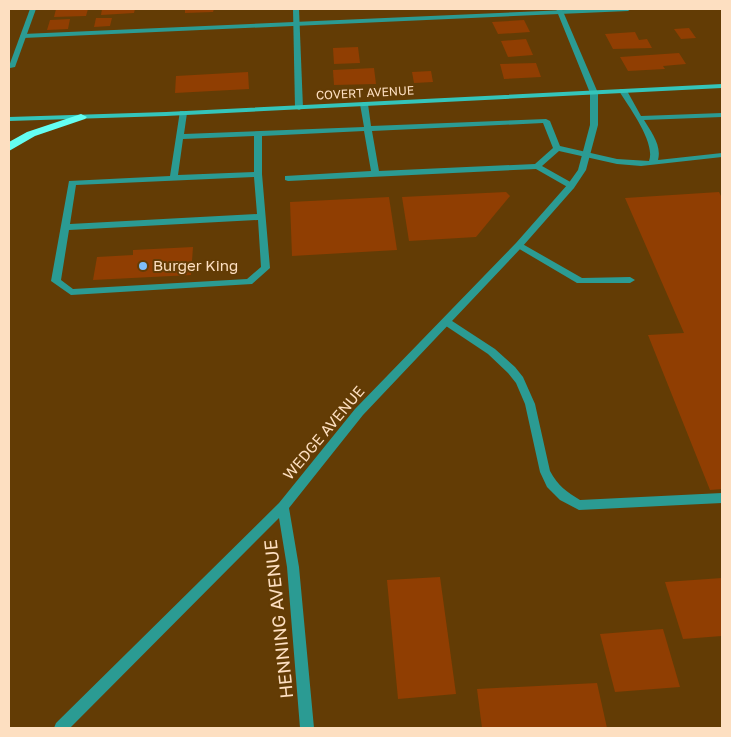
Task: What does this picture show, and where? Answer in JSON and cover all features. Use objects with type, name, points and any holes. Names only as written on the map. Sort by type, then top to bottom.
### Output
[{"type":"highway","points":[[9,147],[32,134],[81,117]]},
{"type":"main road","name":"COVERT AVENUE","points":[[9,119],[300,108],[722,86]]},
{"type":"street","points":[[12,67],[32,9]]},
{"type":"street","points":[[296,9],[300,108]]},
{"type":"street","points":[[23,36],[560,10],[628,9]]},
{"type":"street","points":[[560,10],[594,93]]},
{"type":"street","points":[[623,91],[656,151],[656,158],[652,163]]},
{"type":"street","name":"WEDGE AVENUE","points":[[61,728],[283,506],[359,412],[519,245],[571,186],[582,170],[594,126],[594,93]]},
{"type":"street","points":[[364,104],[375,174]]},
{"type":"street","points":[[174,178],[183,113]]},
{"type":"street","points":[[639,118],[722,115]]},
{"type":"street","points":[[180,137],[546,121],[557,148]]},
{"type":"street","points":[[258,134],[258,174],[266,268],[249,282],[71,292],[56,281],[72,183],[258,174]]},
{"type":"street","points":[[557,148],[624,162],[644,164],[722,155]]},
{"type":"street","points":[[537,166],[557,148]]},
{"type":"street","points":[[288,178],[537,166],[571,186]]},
{"type":"street","points":[[65,227],[262,216]]},
{"type":"street","points":[[519,245],[580,281],[630,280]]},
{"type":"street","points":[[446,322],[491,351],[511,369],[526,392],[547,478],[559,493],[579,505],[722,498]]},
{"type":"street","name":"HENNING AVENUE","points":[[283,506],[293,568],[307,728]]},
{"type":"building","points":[[56,9],[88,9],[86,16],[54,17]]},
{"type":"building","points":[[102,9],[135,9],[134,13],[101,15]]},
{"type":"building","points":[[185,9],[214,9],[213,12],[185,13]]},
{"type":"building","points":[[96,18],[112,18],[110,26],[94,27]]},
{"type":"building","points":[[70,19],[68,29],[47,30],[50,20]]},
{"type":"building","points":[[524,20],[530,32],[498,34],[492,22]]},
{"type":"building","points":[[689,28],[696,38],[681,39],[674,29]]},
{"type":"building","points":[[635,32],[639,40],[647,39],[652,48],[613,49],[605,34]]},
{"type":"building","points":[[526,39],[533,55],[508,57],[501,41]]},
{"type":"building","points":[[358,47],[360,63],[334,64],[333,48]]},
{"type":"building","points":[[679,53],[686,64],[663,66],[665,69],[628,71],[620,57]]},
{"type":"building","points":[[536,63],[541,77],[504,79],[500,64]]},
{"type":"building","points":[[374,68],[376,84],[334,85],[333,70]]},
{"type":"building","points":[[431,71],[433,82],[414,83],[412,72]]},
{"type":"building","points":[[248,72],[249,89],[175,93],[176,76]]},
{"type":"building","points":[[506,192],[510,196],[476,237],[409,241],[402,197]]},
{"type":"building","points":[[719,192],[722,198],[722,489],[710,490],[648,335],[684,333],[625,198]]},
{"type":"building","points":[[389,197],[397,250],[292,256],[290,202]]},
{"type":"building","name":"Burger King","points":[[193,247],[191,275],[93,280],[97,257],[133,255],[133,250]]},
{"type":"building","points":[[440,577],[456,694],[398,699],[387,580]]},
{"type":"building","points":[[722,578],[722,636],[683,639],[665,582]]},
{"type":"building","points":[[663,629],[680,687],[615,692],[600,634]]},
{"type":"building","points":[[597,683],[607,728],[482,728],[477,689]]},
{"type":"place","name":"Burger King","points":[[143,266]]}]
